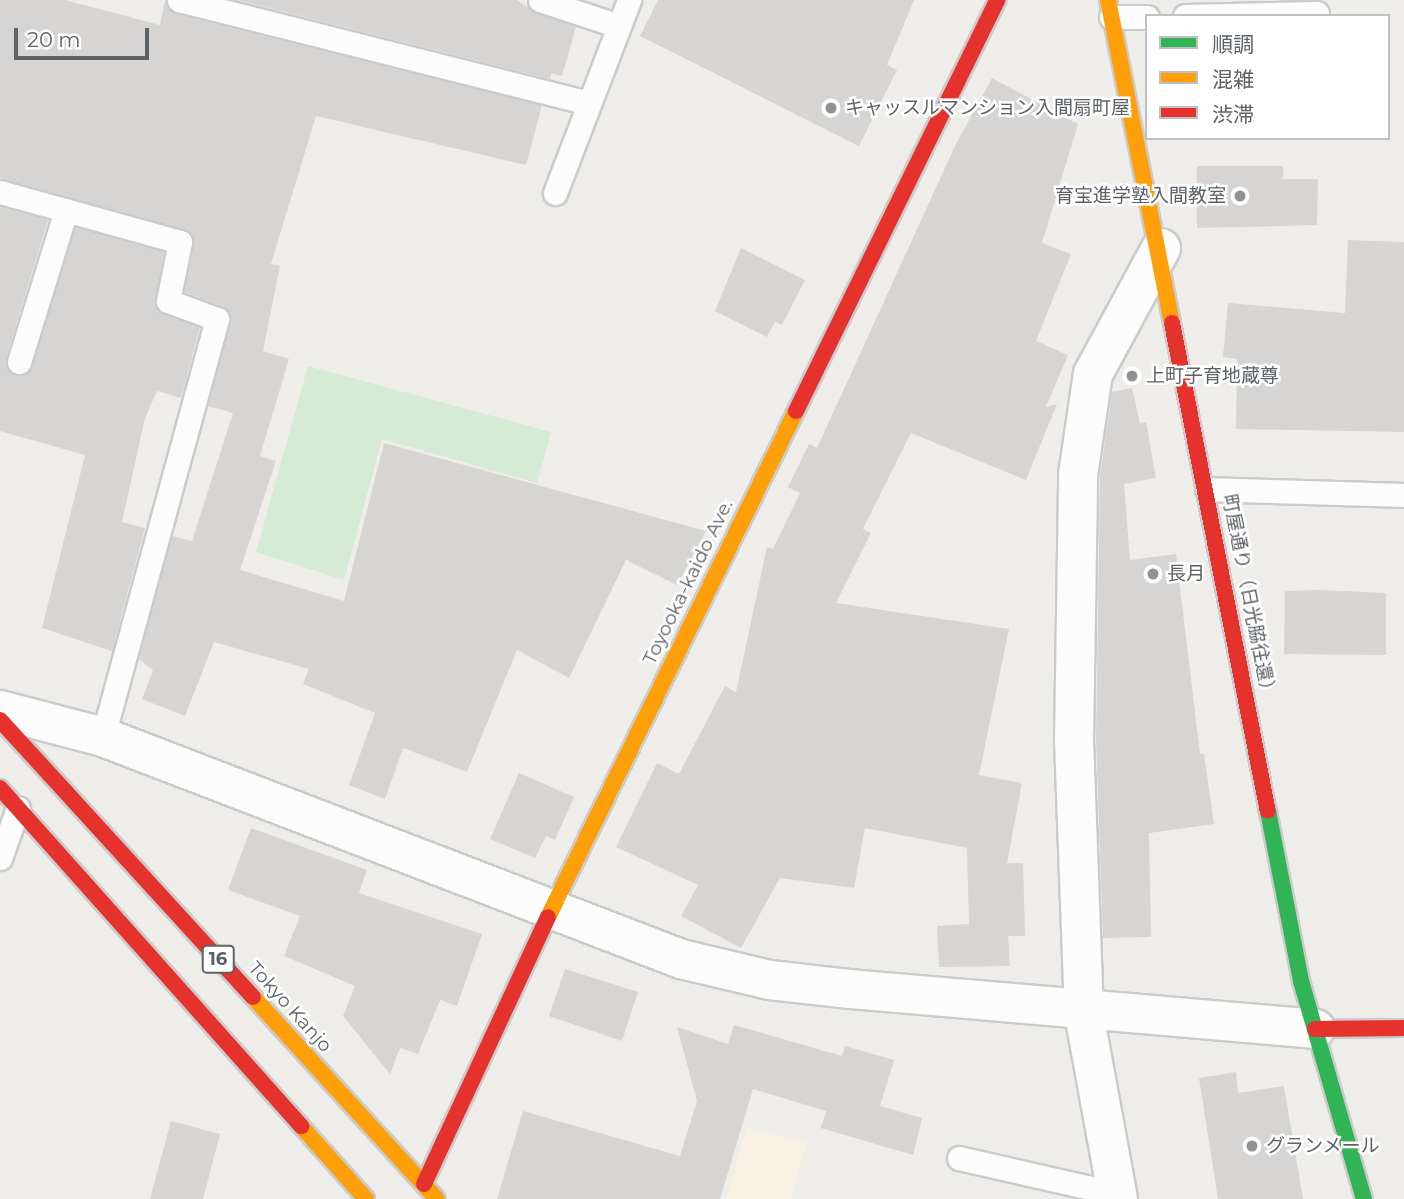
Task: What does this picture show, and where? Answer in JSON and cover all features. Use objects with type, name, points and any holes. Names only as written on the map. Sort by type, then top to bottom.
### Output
[{"type":"main road","name":"Toyooka-kaido Ave.","points":[[424,1184],[551,911],[997,0]]},
{"type":"main road","name":"町屋通り（日光脇往還）","points":[[1110,8],[1161,248],[1315,1029],[1364,1199]]},
{"type":"main road","name":"Tokyo Kanjo","points":[[0,720],[436,1199]]},
{"type":"main road","name":"16","points":[[0,788],[366,1199]]},
{"type":"main road","points":[[1315,1029],[1404,1028]]},
{"type":"street","points":[[1117,1197],[1084,1013],[1074,740],[1078,475],[1093,374],[1161,248]]},
{"type":"street","points":[[0,710],[103,737],[681,959],[770,980],[1084,1013],[1315,1029]]},
{"type":"lane","points":[[179,0],[586,102]]},
{"type":"lane","points":[[540,0],[617,25]]},
{"type":"lane","points":[[555,193],[586,102],[629,0]]},
{"type":"lane","points":[[1110,8],[1145,17]]},
{"type":"lane","points":[[1273,14],[1317,13]]},
{"type":"lane","points":[[0,192],[180,242],[168,301],[217,319],[103,737]]},
{"type":"lane","points":[[19,362],[66,210]]},
{"type":"lane","points":[[1207,489],[1404,495]]},
{"type":"lane","points":[[0,858],[18,808]]},
{"type":"lane","points":[[959,1158],[1117,1197]]},
{"type":"shaded area","points":[[747,1127],[807,1142],[791,1199],[726,1199]]},
{"type":"green space","points":[[308,366],[551,432],[537,483],[382,439],[344,580],[256,552]]},
{"type":"building","points":[[0,0],[65,0],[160,25],[165,0],[176,14],[542,105],[526,165],[316,116],[271,264],[280,266],[263,351],[289,359],[260,456],[276,461],[240,570],[344,601],[384,443],[706,531],[677,585],[626,560],[569,678],[517,650],[467,772],[403,748],[385,799],[349,785],[375,713],[303,684],[309,669],[214,642],[185,716],[142,699],[153,670],[139,659],[172,536],[192,541],[233,413],[208,406],[231,316],[222,306],[184,292],[194,245],[189,232],[0,178]]},
{"type":"building","points":[[237,0],[517,0],[536,13],[576,27],[562,76],[551,73],[550,79]]},
{"type":"building","name":"キャッスルマンション入間扇町屋","points":[[658,0],[914,0],[887,65],[897,70],[859,146],[640,36]]},
{"type":"building","points":[[992,78],[1078,124],[1042,243],[1071,254],[1036,341],[1068,355],[1046,407],[1057,404],[1026,480],[911,433],[863,529],[871,533],[836,603],[1009,629],[979,775],[1022,783],[1007,863],[1023,863],[1025,936],[1008,936],[1010,966],[939,967],[937,926],[969,924],[967,848],[865,828],[854,888],[780,878],[741,948],[681,916],[698,885],[616,847],[657,763],[679,774],[725,686],[736,692],[767,547],[773,549],[800,493],[788,487],[809,444],[817,448],[955,146]]},
{"type":"building","name":"育宝進学塾入間教室","points":[[1197,166],[1283,166],[1283,179],[1318,179],[1317,225],[1197,228]]},
{"type":"building","points":[[0,207],[48,220],[6,358],[14,375],[32,366],[75,227],[164,252],[155,305],[200,328],[181,398],[157,391],[145,418],[122,522],[145,528],[112,651],[42,628],[85,455],[0,431]]},
{"type":"building","points":[[1348,240],[1404,242],[1404,432],[1236,429],[1237,359],[1223,357],[1228,303],[1345,313]]},
{"type":"building","points":[[741,248],[805,280],[782,325],[775,322],[767,337],[715,311]]},
{"type":"building","points":[[1132,388],[1140,423],[1146,422],[1156,478],[1124,484],[1130,560],[1176,554],[1200,754],[1204,754],[1214,824],[1149,833],[1151,937],[1103,938],[1096,740],[1100,477],[1112,392]]},
{"type":"building","points":[[1285,591],[1386,593],[1386,655],[1284,654]]},
{"type":"building","points":[[519,773],[574,797],[555,840],[546,836],[535,858],[490,839]]},
{"type":"building","points":[[251,828],[367,870],[359,893],[482,934],[457,1006],[440,1000],[418,1054],[400,1048],[390,1074],[343,1016],[355,986],[284,956],[300,916],[228,890]]},
{"type":"building","points":[[565,969],[638,992],[622,1041],[549,1016]]},
{"type":"building","points":[[734,1025],[842,1056],[845,1046],[894,1060],[880,1106],[922,1118],[913,1155],[821,1128],[826,1111],[753,1089],[720,1199],[497,1199],[523,1111],[680,1156],[697,1101],[677,1027],[728,1044]]},
{"type":"building","name":"グランメール","points":[[1236,1072],[1238,1093],[1284,1086],[1303,1199],[1218,1199],[1199,1078]]},
{"type":"building","points":[[171,1121],[220,1134],[203,1199],[150,1199]]},
{"type":"traffic: fast","points":[[1268,811],[1301,981],[1364,1199]]},
{"type":"traffic: slow","points":[[1108,0],[1172,323]]},
{"type":"traffic: slow","points":[[548,917],[796,411]]},
{"type":"traffic: slow","points":[[253,997],[437,1199]]},
{"type":"traffic: slow","points":[[301,1126],[366,1199]]},
{"type":"traffic: jam","points":[[796,411],[997,0]]},
{"type":"traffic: jam","points":[[1172,323],[1268,811]]},
{"type":"traffic: jam","points":[[0,720],[253,997]]},
{"type":"traffic: jam","points":[[0,788],[301,1126]]},
{"type":"traffic: jam","points":[[424,1184],[548,917]]},
{"type":"traffic: jam","points":[[1315,1029],[1404,1028]]},
{"type":"place","name":"キャッスルマンション入間扇町屋","points":[[831,108]]},
{"type":"place","name":"育宝進学塾入間教室","points":[[1240,196]]},
{"type":"place","name":"上町子育地蔵尊","points":[[1132,376]]},
{"type":"place","name":"長月","points":[[1153,574]]},
{"type":"place","name":"グランメール","points":[[1252,1146]]}]
